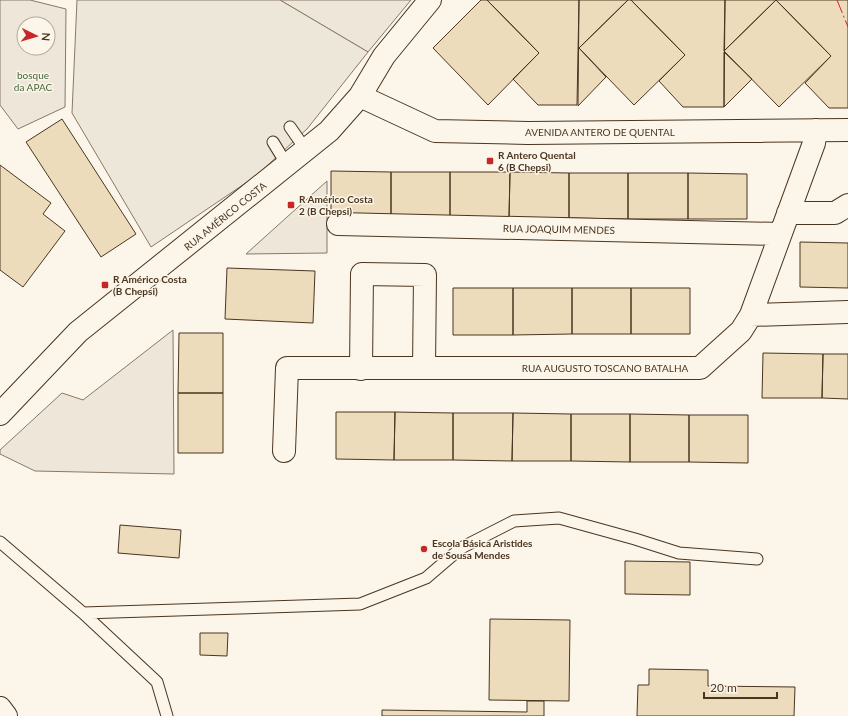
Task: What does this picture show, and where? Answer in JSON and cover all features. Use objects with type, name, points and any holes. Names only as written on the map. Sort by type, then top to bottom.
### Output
[{"type":"street","name":"RUA AMÉRICO COSTA","points":[[0,414],[78,332],[329,131],[360,96],[384,56],[430,0]]},
{"type":"street","name":"AVENIDA ANTERO DE QUENTAL","points":[[360,96],[435,131],[528,133],[848,130]]},
{"type":"street","name":"RUA AUGUSTO TOSCANO BATALHA","points":[[284,450],[287,368],[700,368],[742,331],[751,315],[814,143],[816,130]]},
{"type":"street","points":[[788,213],[835,213],[848,205]]},
{"type":"street","name":"RUA JOAQUIM MENDES","points":[[338,224],[780,234]]},
{"type":"street","points":[[360,368],[362,274],[425,275],[424,368]]},
{"type":"street","points":[[751,315],[848,312]]},
{"type":"street","points":[[0,708],[6,716]]},
{"type":"lane","points":[[290,127],[306,150]]},
{"type":"lane","points":[[273,142],[287,165]]},
{"type":"lane","points":[[83,614],[360,604],[426,578],[461,548],[514,521],[559,518],[679,553],[757,559]]},
{"type":"lane","points":[[0,542],[83,614],[157,682],[167,716]]},
{"type":"green space","name":"bosque da APAC","points":[[0,0],[30,0],[66,9],[65,107],[18,129],[0,105]]},
{"type":"green space","points":[[280,0],[411,0],[368,52]]},
{"type":"green space","points":[[327,181],[327,253],[246,254]]},
{"type":"green space","points":[[173,330],[174,474],[35,471],[0,454],[0,450],[62,393],[83,400]]},
{"type":"shaded area","points":[[77,0],[280,0],[368,52],[307,129],[256,176],[151,247],[72,113]]},
{"type":"building","points":[[481,0],[487,0],[539,53],[488,105],[433,48]]},
{"type":"building","points":[[487,0],[579,0],[577,105],[538,105],[513,79],[539,53]]},
{"type":"building","points":[[579,0],[628,0],[579,48],[606,77],[578,106]]},
{"type":"building","points":[[628,0],[631,0],[685,55],[634,105],[579,48]]},
{"type":"building","points":[[631,0],[725,0],[724,107],[683,107],[659,81],[685,55]]},
{"type":"building","points":[[725,0],[776,0],[724,51]]},
{"type":"building","points":[[776,0],[831,56],[779,107],[724,51]]},
{"type":"building","points":[[776,0],[848,0],[848,108],[829,108],[805,83],[831,56]]},
{"type":"building","points":[[724,52],[752,79],[724,107]]},
{"type":"building","points":[[62,119],[136,234],[101,257],[26,142]]},
{"type":"building","points":[[0,165],[51,203],[43,214],[65,231],[23,287],[0,270]]},
{"type":"building","points":[[331,171],[391,172],[391,217],[331,216]]},
{"type":"building","points":[[391,172],[450,172],[450,218],[391,217]]},
{"type":"building","points":[[450,172],[510,172],[509,218],[450,218]]},
{"type":"building","points":[[510,172],[569,173],[569,218],[509,218]]},
{"type":"building","points":[[569,173],[628,173],[628,219],[569,218]]},
{"type":"building","points":[[628,173],[688,173],[688,219],[628,219]]},
{"type":"building","points":[[688,173],[747,174],[747,219],[688,219]]},
{"type":"building","points":[[800,242],[848,243],[848,288],[800,287]]},
{"type":"building","points":[[227,268],[315,271],[313,323],[225,319]]},
{"type":"building","points":[[453,288],[513,288],[513,335],[453,335]]},
{"type":"building","points":[[513,288],[572,288],[572,334],[513,335]]},
{"type":"building","points":[[572,288],[631,288],[631,334],[572,334]]},
{"type":"building","points":[[631,288],[690,288],[690,334],[631,334]]},
{"type":"building","points":[[179,333],[223,333],[223,393],[178,393]]},
{"type":"building","points":[[763,353],[823,354],[822,398],[762,398]]},
{"type":"building","points":[[823,354],[848,354],[848,399],[822,398]]},
{"type":"building","points":[[178,393],[223,393],[223,453],[178,453]]},
{"type":"building","points":[[336,412],[395,412],[394,460],[336,459]]},
{"type":"building","points":[[395,412],[453,413],[453,460],[394,460]]},
{"type":"building","points":[[453,413],[513,413],[512,461],[453,460]]},
{"type":"building","points":[[513,413],[571,414],[571,461],[512,461]]},
{"type":"building","points":[[571,414],[630,414],[630,462],[571,461]]},
{"type":"building","points":[[630,414],[689,415],[689,462],[630,462]]},
{"type":"building","points":[[689,415],[748,415],[748,463],[689,462]]},
{"type":"building","points":[[120,525],[181,530],[179,558],[118,553]]},
{"type":"building","points":[[625,561],[690,562],[690,595],[625,594]]},
{"type":"building","points":[[490,619],[570,620],[569,701],[489,700]]},
{"type":"building","points":[[200,633],[228,633],[227,656],[200,655]]},
{"type":"building","points":[[649,669],[708,670],[708,686],[795,687],[794,716],[637,716],[638,685],[649,685]]},
{"type":"building","points":[[527,701],[544,701],[544,716],[382,716],[382,710],[527,712]]},
{"type":"power","points":[[837,0],[848,27]]},
{"type":"place","name":"R Antero Quental 6 (B Chepsi)","points":[[490,161]]},
{"type":"place","name":"R Américo Costa 2 (B Chepsi)","points":[[291,205]]},
{"type":"place","name":"R Américo Costa (B Chepsi)","points":[[105,285]]},
{"type":"place","name":"Escola Básica Aristides de Sousa Mendes","points":[[424,549]]}]
